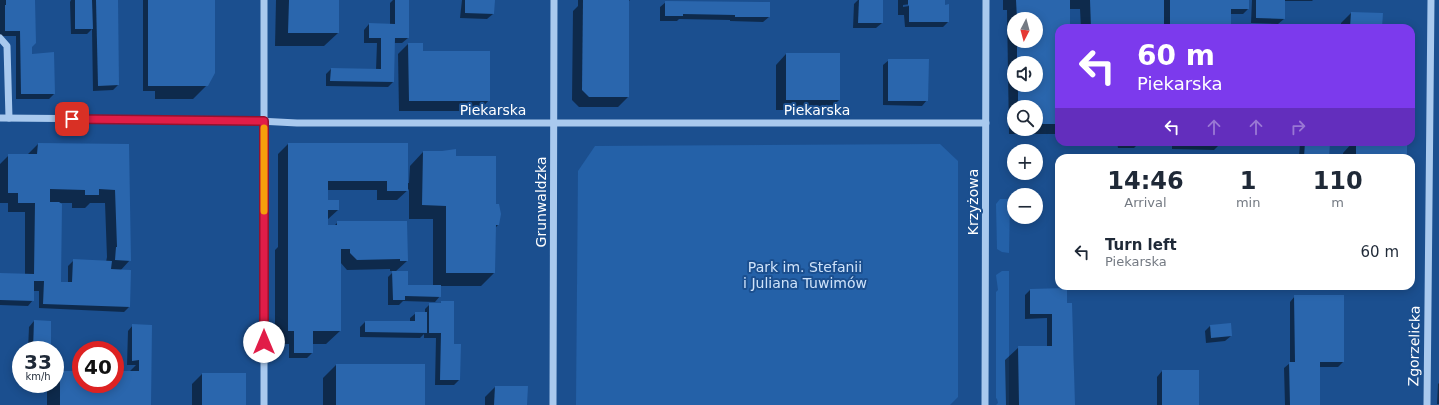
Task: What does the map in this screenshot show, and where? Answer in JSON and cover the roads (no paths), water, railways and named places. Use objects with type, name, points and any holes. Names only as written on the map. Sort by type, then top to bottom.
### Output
[{"type":"street","points":[[264,0],[264,405]]},
{"type":"street","name":"Grunwaldzka","points":[[553,405],[554,0]]},
{"type":"street","name":"Krzyżowa","points":[[985,405],[986,0]]},
{"type":"street","name":"Zgorzelicka","points":[[1427,405],[1431,0]]},
{"type":"street","points":[[0,38],[7,46],[9,118]]},
{"type":"street","name":"Piekarska","points":[[0,118],[264,121],[297,123],[986,123]]},
{"type":"park label","name":"Park im. Stefanii i Juliana Tuwimów","points":[[805,276]]}]
